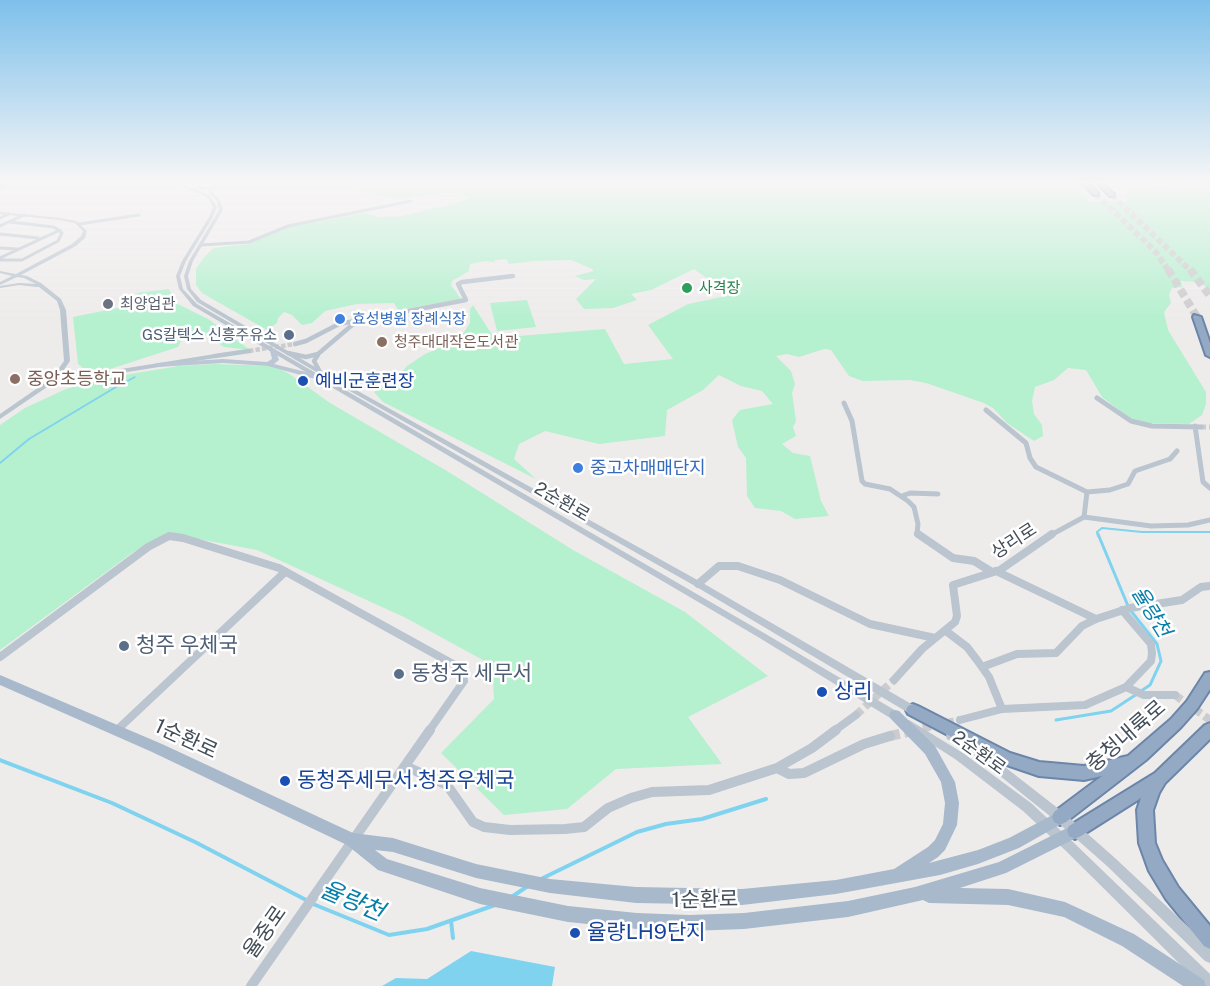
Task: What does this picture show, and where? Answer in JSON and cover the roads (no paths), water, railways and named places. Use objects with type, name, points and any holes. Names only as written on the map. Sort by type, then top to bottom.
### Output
[{"type":"highway","points":[[1197,317],[1210,355]]},
{"type":"highway","name":"충청내륙로","points":[[1053,821],[1132,762],[1176,723],[1192,705],[1210,677]]},
{"type":"highway","points":[[913,710],[1006,758],[1029,767],[1074,773],[1098,771],[1132,762]]},
{"type":"highway","points":[[1210,729],[1160,778],[1152,790],[1145,810],[1147,843],[1155,865],[1172,893],[1210,940]]},
{"type":"highway","points":[[1068,835],[1160,778]]},
{"type":"main road","points":[[268,364],[276,360],[273,351]]},
{"type":"main road","points":[[215,356],[216,359],[223,361]]},
{"type":"main road","points":[[157,365],[223,361],[268,364],[318,375]]},
{"type":"main road","name":"1순환로","points":[[0,680],[116,730],[352,840],[383,865],[522,906],[614,919],[689,923],[811,915],[915,895],[1001,868],[1068,835]]},
{"type":"main road","points":[[890,879],[920,861],[940,844],[950,825],[952,803],[948,782],[930,750],[895,715]]},
{"type":"main road","name":"1순환로","points":[[352,840],[393,845],[476,871],[564,888],[636,895],[732,897],[793,892],[890,879],[940,868],[1014,843],[1053,821]]},
{"type":"main road","points":[[915,895],[1008,897],[1065,910],[1128,940],[1198,986]]},
{"type":"street","points":[[55,228],[60,230]]},
{"type":"street","points":[[0,285],[78,242],[85,231],[82,228]]},
{"type":"street","name":"2순환로","points":[[203,228],[179,271],[178,279],[181,289],[195,305],[273,351],[698,584],[913,710],[983,756],[1053,821]]},
{"type":"street","name":"2순환로","points":[[211,228],[191,261],[186,276],[187,284],[193,295],[286,352],[318,375],[895,715],[1053,821]]},
{"type":"street","points":[[201,245],[249,242],[283,228]]},
{"type":"street","points":[[0,259],[60,230]]},
{"type":"street","points":[[0,259],[22,260],[58,241],[62,233],[60,230]]},
{"type":"street","points":[[0,234],[40,238]]},
{"type":"street","points":[[0,248],[18,249]]},
{"type":"street","points":[[0,273],[25,277],[45,288],[59,300],[63,310],[67,361],[54,378],[0,417]]},
{"type":"street","points":[[295,344],[306,341],[329,328],[358,320],[466,300],[458,284],[462,282],[513,276]]},
{"type":"street","points":[[0,285],[19,284],[45,288]]},
{"type":"street","points":[[318,375],[314,361],[318,354],[358,320]]},
{"type":"street","points":[[54,378],[249,351]]},
{"type":"street","points":[[286,352],[306,357],[318,354]]},
{"type":"street","points":[[1097,398],[1131,422],[1152,426],[1198,426],[1203,482],[1210,488]]},
{"type":"street","points":[[844,404],[852,421],[862,482],[890,489],[914,507],[918,524],[917,533],[920,537],[945,554],[974,561],[1096,619]]},
{"type":"street","points":[[986,410],[1026,443],[1030,458],[1036,467],[1086,492],[1110,490],[1128,484],[1135,471],[1170,459],[1177,451]]},
{"type":"street","points":[[1086,492],[1084,517],[1151,526],[1188,525],[1210,520]]},
{"type":"street","points":[[902,496],[910,493],[938,494]]},
{"type":"street","name":"상리로","points":[[946,631],[955,622],[957,615],[953,585],[994,572],[1050,535],[1084,517]]},
{"type":"street","points":[[0,657],[120,567],[163,538],[183,538],[285,572],[116,730]]},
{"type":"street","points":[[698,584],[719,566],[738,566],[780,580],[870,624],[935,638]]},
{"type":"street","name":"율중로","points":[[251,986],[464,681],[462,669],[285,572]]},
{"type":"street","points":[[982,667],[1017,654],[1056,653],[1082,626],[1096,619],[1122,610],[1182,600],[1201,587],[1210,586]]},
{"type":"street","points":[[960,720],[1002,709],[1085,705],[1126,687],[1151,661],[1152,653],[1151,644],[1147,638],[1122,610]]},
{"type":"street","points":[[894,680],[922,648],[946,631],[967,647],[982,667],[999,698],[1002,709]]},
{"type":"street","points":[[1126,687],[1144,695],[1175,695]]},
{"type":"street","points":[[405,766],[447,785],[473,822],[484,827],[510,830],[584,827],[608,808],[632,798],[652,792],[709,790],[777,768],[812,748],[856,715]]},
{"type":"street","points":[[777,768],[789,774],[804,773],[864,744],[890,736]]},
{"type":"street","points":[[1053,821],[1210,956]]},
{"type":"street","points":[[1068,835],[1210,984]]},
{"type":"water","points":[[471,951],[555,967],[552,986],[382,986],[396,978],[427,979]]},
{"type":"waterway","points":[[118,386],[135,377]]},
{"type":"waterway","points":[[0,463],[29,439],[121,384]]},
{"type":"waterway","name":"율량천","points":[[1098,536],[1097,532],[1102,528],[1142,532],[1210,532]]},
{"type":"waterway","name":"율량천","points":[[1098,534],[1128,606]]},
{"type":"waterway","name":"율량천","points":[[1131,611],[1157,644],[1161,661],[1150,685],[1141,691]]},
{"type":"waterway","name":"율량천","points":[[1056,720],[1111,711],[1137,694]]},
{"type":"waterway","name":"율량천","points":[[0,760],[112,803],[195,842],[308,901]]},
{"type":"waterway","name":"율량천","points":[[541,879],[637,832],[666,824],[702,819],[766,799]]},
{"type":"waterway","name":"율량천","points":[[513,896],[528,886]]},
{"type":"waterway","name":"율량천","points":[[313,904],[389,935],[427,929],[495,905]]},
{"type":"waterway","points":[[451,921],[453,938]]},
{"type":"tunnel","points":[[1131,228],[1155,251],[1169,271]]},
{"type":"tunnel","points":[[1146,228],[1191,271]]},
{"type":"tunnel","points":[[1168,269],[1197,317]]},
{"type":"tunnel","points":[[1190,269],[1210,296]]},
{"type":"tunnel","points":[[249,351],[295,344]]},
{"type":"tunnel","points":[[1201,427],[1210,427]]},
{"type":"tunnel","points":[[856,715],[894,680]]},
{"type":"tunnel","points":[[1175,695],[1210,720]]},
{"type":"tunnel","points":[[911,731],[960,720]]},
{"type":"tunnel","points":[[890,736],[918,730]]},
{"type":"place","name":"사격장","points":[[687,288]]},
{"type":"place","name":"최양업관","points":[[108,304]]},
{"type":"place","name":"효성병원 장례식장","points":[[340,319]]},
{"type":"place","name":"GS칼텍스 신흥주유소","points":[[289,335]]},
{"type":"place","name":"청주대대작은도서관","points":[[382,342]]},
{"type":"place","name":"중앙초등학교","points":[[15,379]]},
{"type":"place","name":"예비군훈련장","points":[[303,381]]},
{"type":"place","name":"중고차매매단지","points":[[578,468]]},
{"type":"place","name":"청주 우체국","points":[[124,646]]},
{"type":"place","name":"동청주 세무서","points":[[399,674]]},
{"type":"place","name":"상리","points":[[822,692]]},
{"type":"place","name":"동청주세무서.청주우체국","points":[[285,781]]},
{"type":"place","name":"율량LH9단지","points":[[575,933]]}]
